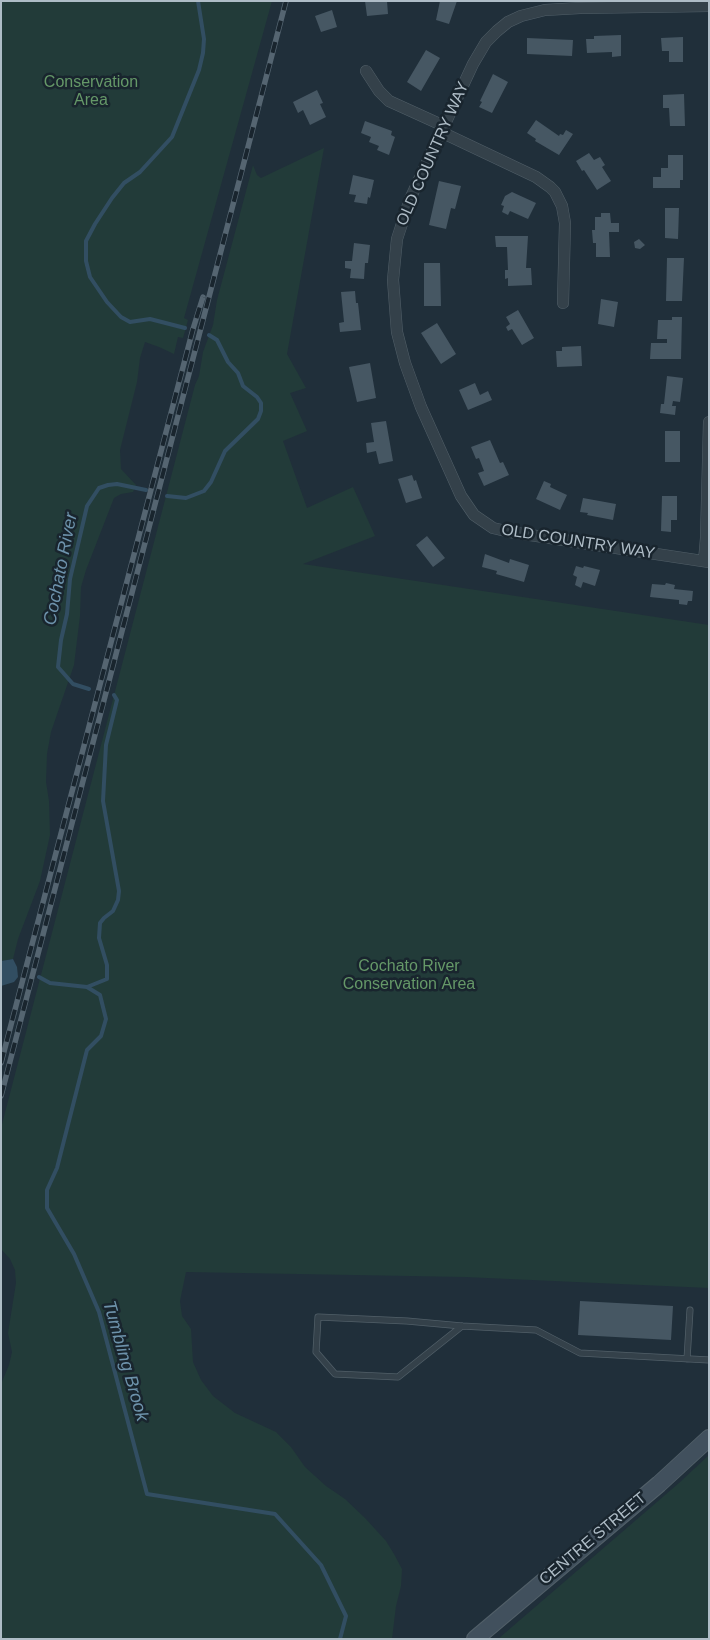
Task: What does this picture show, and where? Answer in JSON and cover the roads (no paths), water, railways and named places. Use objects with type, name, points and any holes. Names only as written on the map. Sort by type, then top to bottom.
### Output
[{"type":"main road","name":"CENTRE STREET","points":[[475,1639],[659,1484],[709,1438]]},
{"type":"street","name":"OLD COUNTRY WAY","points":[[706,562],[501,530],[479,520],[464,503],[426,418],[400,348],[394,307],[394,259],[400,229],[410,199],[481,50],[497,31],[514,19],[537,12],[574,8],[709,6]]},
{"type":"street","points":[[366,71],[383,96],[396,105],[536,177],[555,192],[562,206],[565,223],[563,303]]},
{"type":"street","points":[[706,562],[709,422]]},
{"type":"lane","points":[[687,1359],[690,1310]]},
{"type":"lane","points":[[462,1326],[398,1377],[335,1374],[316,1352],[318,1317],[536,1330],[580,1353],[709,1360]]},
{"type":"water","points":[[13,959],[17,967],[18,977],[14,982],[1,986],[1,961]]},
{"type":"waterway","name":"Cochato River","points":[[185,328],[150,319],[130,322],[121,317],[107,302],[90,277],[86,261],[86,241],[112,198],[124,183],[140,172],[172,137],[199,70],[203,53],[204,39],[198,1]]},
{"type":"waterway","name":"Cochato River","points":[[167,496],[186,498],[204,491],[211,482],[225,451],[258,419],[261,411],[261,403],[257,397],[243,386],[238,373],[228,362],[217,340],[209,335]]},
{"type":"waterway","name":"Cochato River","points":[[89,689],[73,684],[58,667],[61,640],[67,614],[70,579],[87,506],[99,488],[108,485],[117,484],[146,490]]},
{"type":"waterway","name":"Cochato River","points":[[39,977],[50,983],[87,987],[107,979],[107,965],[99,938],[100,923],[113,911],[118,900],[119,891],[103,801],[106,745],[117,700],[114,695]]},
{"type":"waterway","name":"Tumbling Brook","points":[[87,987],[100,995],[106,1019],[101,1036],[87,1050],[57,1168],[47,1190],[47,1208],[74,1254],[99,1312],[147,1494],[275,1514],[321,1565],[346,1616],[340,1639]]},
{"type":"railway","points":[[1,1096],[286,1]]},
{"type":"railway","points":[[1,1063],[193,329],[203,297]]},
{"type":"park label","name":"Conservation Area","points":[[91,92]]},
{"type":"park label","name":"Cochato River Conservation Area","points":[[409,976]]}]
